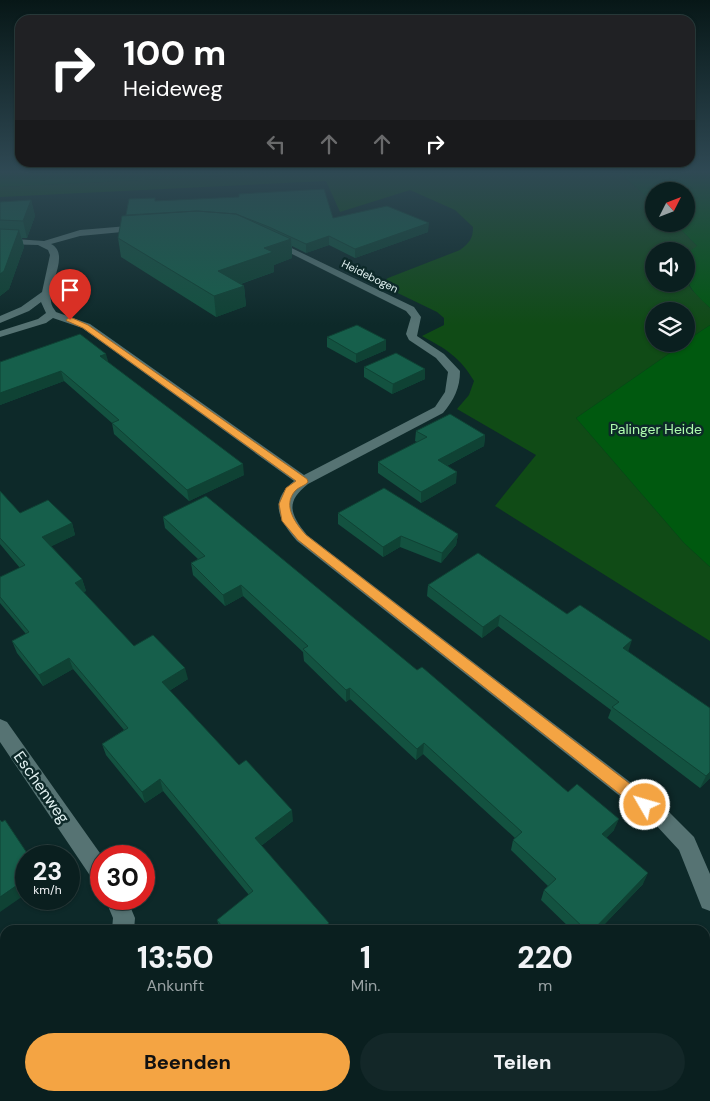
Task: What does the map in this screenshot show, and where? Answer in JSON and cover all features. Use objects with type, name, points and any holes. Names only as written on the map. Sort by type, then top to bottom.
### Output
[{"type":"street","points":[[0,241],[46,243],[77,232],[153,228]]},
{"type":"street","name":"Heidebogen","points":[[266,239],[410,309],[416,317],[411,334],[413,338],[440,356],[454,371],[454,384],[447,401],[439,410],[303,482]]},
{"type":"street","points":[[46,243],[52,248],[55,255],[45,294],[45,300],[52,314],[86,326],[303,482],[290,490],[284,504],[287,521],[302,538],[661,817],[687,844],[710,900]]},
{"type":"street","points":[[0,320],[25,309],[45,294]]},
{"type":"street","points":[[0,334],[42,320],[52,314]]},
{"type":"street","name":"Eschenweg","points":[[0,727],[90,857]]},
{"type":"street","points":[[121,910],[124,918],[123,925]]},
{"type":"green space","points":[[468,222],[645,222],[645,232],[683,232],[693,242],[645,242],[645,292],[694,292],[710,308],[710,325],[695,335],[695,302],[645,302],[645,352],[671,352],[576,418],[684,543],[710,567],[710,641],[495,506],[536,455],[457,409],[469,395],[474,381],[452,354],[422,336],[444,325],[444,318],[437,312],[379,284],[388,278],[460,250],[470,240],[473,227]]},
{"type":"green space","points":[[695,222],[710,222],[710,308],[694,292],[695,247],[697,246],[683,232],[695,232]]},
{"type":"green space","name":"Palinger Heide","points":[[710,325],[710,567],[684,543],[576,418],[671,352],[695,352],[695,335]]},
{"type":"building","points":[[121,222],[254,222],[291,239],[264,248],[273,252],[218,271],[244,286],[214,296],[118,238]]},
{"type":"building","points":[[257,222],[429,223],[355,249],[329,236],[306,244]]},
{"type":"building","points":[[0,229],[19,230],[4,271],[0,274]]},
{"type":"building","points":[[357,325],[386,340],[356,354],[327,337]]},
{"type":"building","points":[[80,334],[106,354],[100,356],[243,464],[187,490],[112,423],[119,420],[61,371],[0,393],[0,362]]},
{"type":"building","points":[[396,353],[425,369],[393,384],[364,367]]},
{"type":"building","points":[[450,414],[485,435],[438,460],[457,472],[421,492],[378,462],[427,437],[416,431]]},
{"type":"building","points":[[384,488],[458,534],[442,553],[401,536],[383,547],[338,513]]},
{"type":"building","points":[[0,491],[20,513],[48,500],[72,523],[42,537],[82,579],[75,583],[134,646],[153,635],[185,668],[162,682],[239,765],[246,760],[292,810],[255,838],[329,923],[327,925],[221,925],[217,920],[253,891],[160,779],[142,792],[102,744],[128,728],[69,658],[39,675],[12,641],[29,632],[0,597],[0,577],[25,565],[0,538]]},
{"type":"building","points":[[206,496],[417,670],[422,667],[568,792],[577,784],[619,819],[602,834],[648,873],[598,925],[581,925],[544,890],[556,879],[513,840],[522,832],[424,743],[417,749],[350,688],[346,690],[303,649],[308,646],[241,585],[223,595],[191,563],[205,556],[163,517]]},
{"type":"building","points":[[478,553],[567,614],[580,605],[632,640],[623,648],[710,708],[710,772],[706,776],[612,707],[619,702],[500,615],[483,627],[428,585]]},
{"type":"building","points":[[0,820],[2,822],[5,820],[22,845],[15,845],[15,887],[0,897]]},
{"type":"route","points":[[70,320],[86,326],[303,482],[290,490],[284,504],[287,521],[302,538],[645,805]]}]
